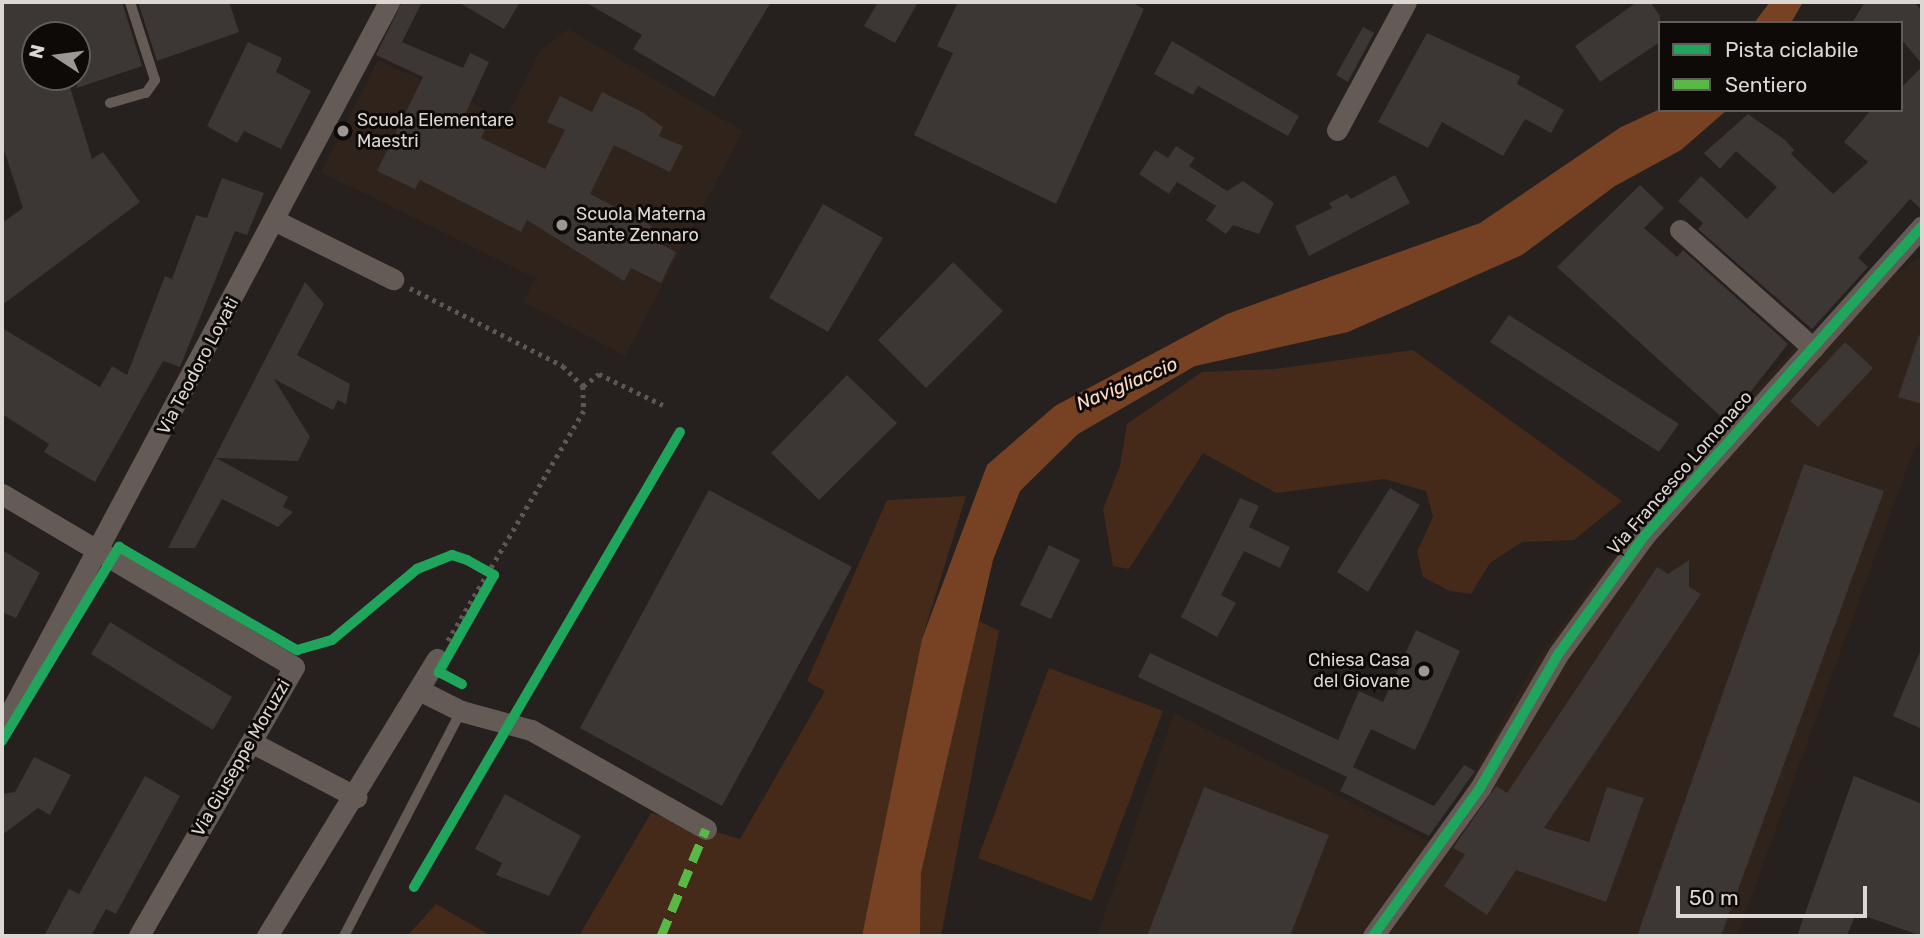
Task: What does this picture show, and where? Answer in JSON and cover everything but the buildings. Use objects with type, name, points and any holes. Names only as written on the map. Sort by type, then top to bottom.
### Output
[{"type":"street","name":"Via Teodoro Lovati","points":[[2,728],[99,553],[276,221],[389,2]]},
{"type":"street","points":[[1337,130],[1406,2]]},
{"type":"street","points":[[276,221],[393,279]]},
{"type":"street","name":"Via Francesco Lomonaco","points":[[1373,936],[1480,788],[1559,653],[1645,535],[1922,226]]},
{"type":"street","points":[[1680,230],[1813,348]]},
{"type":"street","points":[[2,494],[99,553]]},
{"type":"street","name":"Via Giuseppe Moruzzi","points":[[99,553],[294,667],[139,936]]},
{"type":"street","points":[[267,936],[441,659]]},
{"type":"street","points":[[421,691],[461,712],[531,730],[706,829]]},
{"type":"street","points":[[251,742],[356,797]]},
{"type":"lane","points":[[110,103],[146,93],[155,80],[130,2]]},
{"type":"lane","points":[[344,936],[461,712]]},
{"type":"path","points":[[393,279],[563,366],[583,386],[584,411],[489,572]]},
{"type":"path","points":[[583,386],[599,374],[663,405]]},
{"type":"path","points":[[441,659],[494,575],[472,563]]},
{"type":"shaded area","name":"Scuola Materna Sante Zennaro","points":[[568,29],[743,131],[625,356],[523,302],[535,278],[321,172],[378,60],[506,119],[539,52]]},
{"type":"shaded area","points":[[1922,255],[1922,442],[1915,447],[1737,936],[1097,936],[1174,713],[1435,844],[1536,661],[1649,506],[1799,343]]},
{"type":"shaded area","points":[[1413,350],[1622,501],[1574,540],[1522,542],[1490,563],[1471,594],[1450,591],[1423,577],[1417,552],[1433,517],[1426,491],[1384,479],[1276,493],[1203,453],[1129,569],[1113,566],[1103,509],[1120,466],[1127,424],[1202,372],[1275,369]]},
{"type":"shaded area","points":[[966,496],[922,639],[862,936],[579,936],[651,813],[740,839],[825,691],[807,681],[887,500]]},
{"type":"shaded area","points":[[979,621],[999,631],[941,936],[920,936],[921,873]]},
{"type":"shaded area","points":[[1049,668],[1163,711],[1092,901],[978,858]]},
{"type":"shaded area","points":[[436,904],[491,936],[407,936]]},
{"type":"water","points":[[1770,2],[1803,2],[1792,21],[1756,21]]},
{"type":"water","name":"Navigliaccio","points":[[1658,110],[1725,112],[1681,150],[1615,186],[1522,255],[1348,332],[1195,366],[1078,434],[1020,491],[993,560],[921,873],[920,936],[862,936],[922,639],[987,465],[1055,406],[1227,314],[1480,223],[1621,127]]},
{"type":"marked path","points":[[661,936],[706,829]]},
{"type":"cycle path","points":[[1373,936],[1480,788],[1559,653],[1645,535],[1922,226]]},
{"type":"cycle path","points":[[414,887],[680,432]]},
{"type":"cycle path","points":[[2,741],[119,547],[297,650],[332,640],[417,569],[452,555],[467,560],[494,575],[439,672],[462,684]]},
{"type":"place","name":"Scuola Elementare Maestri","points":[[343,131]]},
{"type":"place","name":"Scuola Materna Sante Zennaro","points":[[562,225]]},
{"type":"place","name":"Chiesa Casa del Giovane","points":[[1424,671]]}]
